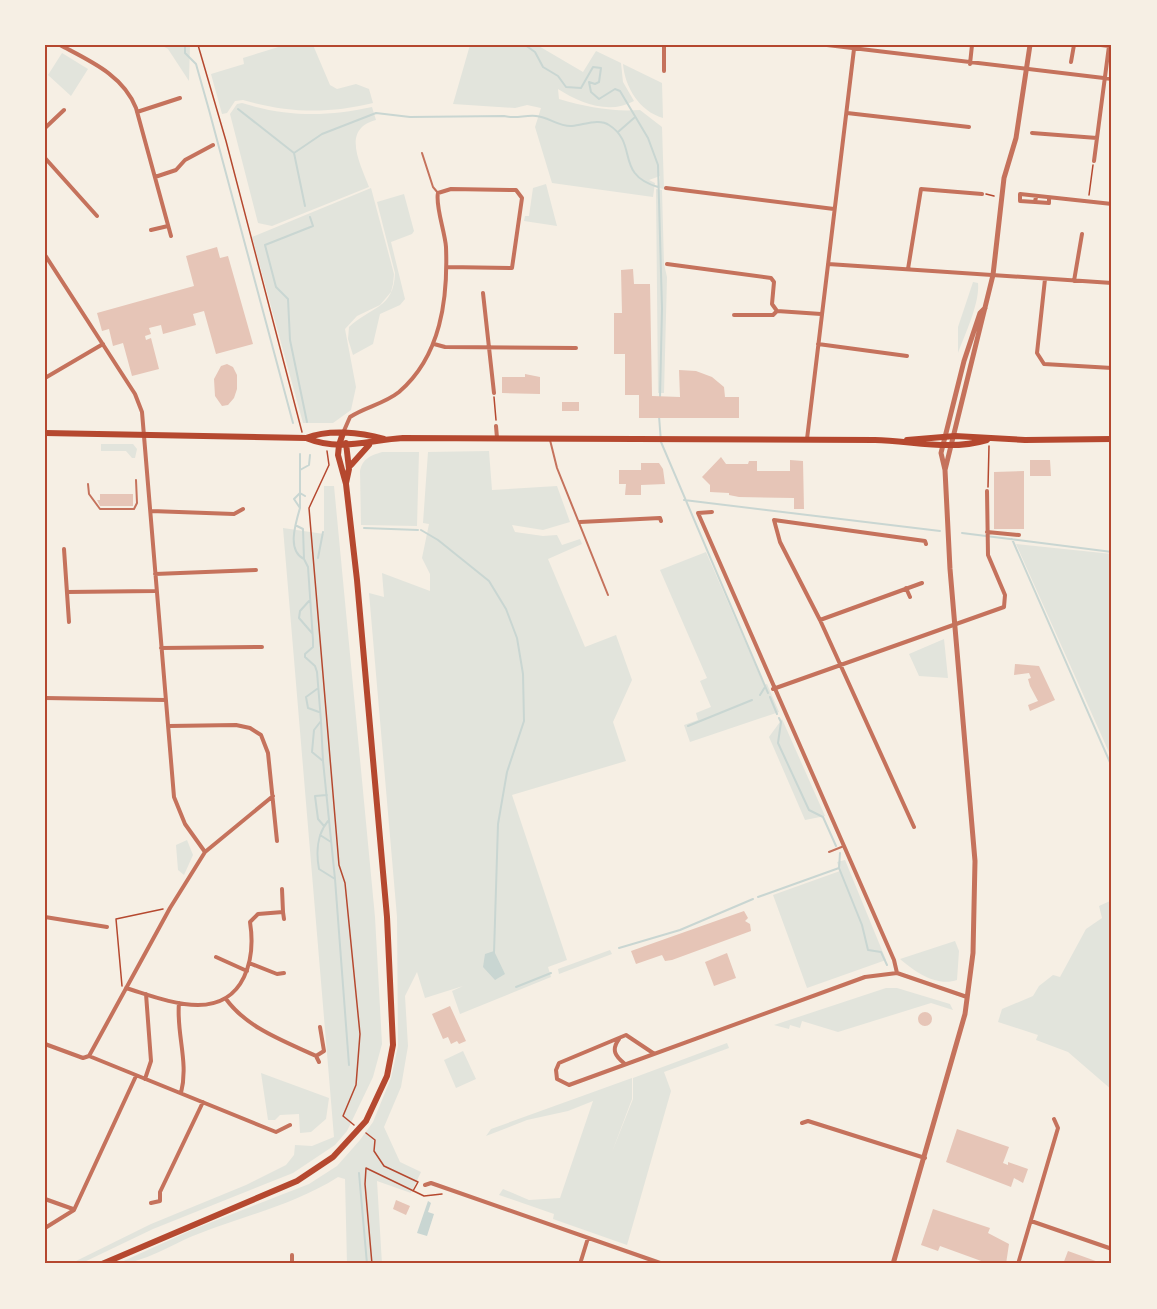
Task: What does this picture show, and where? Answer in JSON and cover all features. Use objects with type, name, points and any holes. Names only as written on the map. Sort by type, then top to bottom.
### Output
[{"type":"main road","points":[[45,433],[306,438],[320,444],[339,445],[369,444],[384,439]]},
{"type":"main road","points":[[306,438],[319,433],[343,433],[384,439],[660,437],[903,441],[955,435],[988,440]]},
{"type":"main road","points":[[343,433],[347,445],[349,469],[346,484]]},
{"type":"main road","points":[[102,1264],[297,1181],[316,1170],[333,1157],[366,1121],[387,1076],[393,1046],[387,917],[357,580],[346,484],[341,471],[339,445],[343,433]]},
{"type":"main road","points":[[903,441],[920,445],[952,445],[988,440],[1112,439]]},
{"type":"main road","points":[[349,469],[369,444]]},
{"type":"street","points":[[60,45],[117,79],[129,93],[137,112],[171,236]]},
{"type":"street","points":[[664,45],[664,71]]},
{"type":"street","points":[[828,45],[970,64],[1112,79]]},
{"type":"street","points":[[970,64],[972,45]]},
{"type":"street","points":[[893,1264],[926,1158],[968,998],[973,953],[975,861],[945,470],[993,275],[1004,178],[1016,138],[1030,45]]},
{"type":"street","points":[[1071,62],[1074,45]]},
{"type":"street","points":[[1094,161],[1109,46],[1101,45]]},
{"type":"street","points":[[807,439],[847,113],[852,47]]},
{"type":"street","points":[[137,112],[180,98]]},
{"type":"street","points":[[45,128],[64,110]]},
{"type":"street","points":[[847,113],[969,127]]},
{"type":"street","points":[[1032,133],[1097,138]]},
{"type":"street","points":[[155,177],[176,170],[184,160],[213,145]]},
{"type":"street","points":[[45,158],[97,216]]},
{"type":"street","points":[[666,188],[834,209]]},
{"type":"street","points":[[343,433],[350,417],[376,406],[399,391],[422,364],[434,344],[444,305],[447,267],[445,237],[437,200],[438,193],[459,189],[516,190],[521,194],[512,268],[447,267]]},
{"type":"street","points":[[908,269],[921,189],[982,194]]},
{"type":"street","points":[[1036,200],[1049,198],[1112,204]]},
{"type":"street","points":[[151,230],[168,226]]},
{"type":"street","points":[[1074,281],[1082,234]]},
{"type":"street","points":[[45,255],[135,394],[142,412],[151,511],[155,591],[174,797],[185,824],[205,852]]},
{"type":"street","points":[[667,264],[771,278],[774,282],[772,304],[777,311]]},
{"type":"street","points":[[828,264],[1112,283]]},
{"type":"street","points":[[1045,279],[1037,352],[1039,359],[1044,364],[1112,368]]},
{"type":"street","points":[[483,293],[494,393]]},
{"type":"street","points":[[945,470],[942,463],[945,436],[964,361],[980,313],[985,308]]},
{"type":"street","points":[[734,315],[773,315],[777,311],[821,314]]},
{"type":"street","points":[[45,378],[103,344]]},
{"type":"street","points":[[434,344],[576,348]]},
{"type":"street","points":[[818,344],[907,356]]},
{"type":"street","points":[[496,426],[497,438]]},
{"type":"street","points":[[774,689],[1004,606],[1006,602],[988,555],[987,491]]},
{"type":"street","points":[[151,511],[234,514],[243,509]]},
{"type":"street","points":[[712,512],[698,513],[894,960],[897,974]]},
{"type":"street","points":[[580,522],[660,518],[662,521]]},
{"type":"street","points":[[914,828],[820,620],[780,542],[774,520],[890,535],[925,541],[926,544]]},
{"type":"street","points":[[987,532],[1019,535]]},
{"type":"street","points":[[64,549],[69,622]]},
{"type":"street","points":[[154,574],[256,570]]},
{"type":"street","points":[[820,620],[922,583]]},
{"type":"street","points":[[906,588],[910,597]]},
{"type":"street","points":[[67,592],[155,591]]},
{"type":"street","points":[[161,648],[262,647]]},
{"type":"street","points":[[45,698],[165,700]]},
{"type":"street","points":[[169,726],[236,725],[255,730],[266,743],[277,841]]},
{"type":"street","points":[[89,1056],[170,908],[205,852],[273,796]]},
{"type":"street","points":[[282,889],[284,919]]},
{"type":"street","points":[[126,988],[179,1003],[206,1006],[226,999],[238,989],[247,971],[254,941],[250,922],[258,914],[284,912]]},
{"type":"street","points":[[45,917],[107,927]]},
{"type":"street","points":[[216,957],[247,971]]},
{"type":"street","points":[[249,963],[277,974],[284,973]]},
{"type":"street","points":[[652,1053],[626,1035],[622,1036],[563,1060],[556,1070],[557,1079],[569,1085],[865,977],[897,974],[968,998]]},
{"type":"street","points":[[145,1080],[151,1061],[146,994]]},
{"type":"street","points":[[226,999],[244,1017],[266,1033],[316,1056],[319,1062]]},
{"type":"street","points":[[179,1003],[184,1059],[181,1093]]},
{"type":"street","points":[[316,1056],[324,1051],[320,1027]]},
{"type":"street","points":[[622,1036],[614,1050],[615,1055],[625,1064]]},
{"type":"street","points":[[45,1044],[83,1058],[89,1056],[276,1132],[290,1125]]},
{"type":"street","points":[[45,1228],[74,1210],[136,1076]]},
{"type":"street","points":[[151,1203],[160,1201],[160,1192],[203,1102]]},
{"type":"street","points":[[1018,1264],[1058,1128],[1054,1119]]},
{"type":"street","points":[[802,1123],[808,1121],[926,1158]]},
{"type":"street","points":[[425,1185],[431,1183],[663,1264]]},
{"type":"street","points":[[45,1199],[74,1210]]},
{"type":"street","points":[[1031,1221],[1112,1249]]},
{"type":"street","points":[[580,1264],[588,1238]]},
{"type":"street","points":[[292,1256],[292,1264]]},
{"type":"lane","points":[[422,153],[433,187],[438,193]]},
{"type":"lane","points":[[550,439],[557,468],[608,595]]},
{"type":"lane","points":[[88,484],[88,494],[100,509],[135,509],[136,480]]},
{"type":"lane","points":[[829,852],[844,846]]},
{"type":"path","points":[[198,45],[226,141],[302,428]]},
{"type":"path","points":[[1088,202],[1094,161]]},
{"type":"path","points":[[982,194],[994,196]]},
{"type":"path","points":[[494,393],[496,426]]},
{"type":"path","points":[[987,491],[988,440]]},
{"type":"path","points":[[327,451],[329,465],[309,508],[339,864],[345,883],[360,1034],[356,1085],[342,1116],[348,1120]]},
{"type":"path","points":[[126,988],[122,985],[116,919],[170,908]]},
{"type":"path","points":[[371,1137],[375,1140],[374,1151],[378,1160],[384,1166],[418,1182],[413,1191]]},
{"type":"path","points":[[372,1264],[365,1184],[366,1168],[424,1196],[442,1194]]},
{"type":"shaded area","points":[[161,45],[190,45],[189,81],[168,49]]},
{"type":"shaded area","points":[[285,45],[313,45],[330,85],[337,89],[356,84],[369,89],[373,103],[340,109],[292,110],[243,100],[235,101],[227,113],[222,114],[211,74],[244,64],[243,58]]},
{"type":"shaded area","points":[[470,45],[537,45],[583,72],[596,51],[621,63],[623,82],[634,101],[615,107],[595,106],[558,89],[559,99],[599,108],[640,110],[662,127],[664,189],[659,188],[660,176],[649,180],[655,183],[653,197],[552,183],[535,127],[541,108],[527,105],[515,108],[453,104]]},
{"type":"shaded area","points":[[62,53],[88,69],[71,96],[48,75]]},
{"type":"shaded area","points":[[623,64],[662,83],[663,118],[654,115],[640,104],[630,89]]},
{"type":"shaded area","points":[[242,103],[275,111],[307,114],[339,113],[372,107],[376,120],[365,124],[356,139],[358,158],[369,187],[272,226],[258,223],[230,114],[237,104]]},
{"type":"shaded area","points":[[546,184],[557,226],[524,221],[525,216],[529,216],[533,188]]},
{"type":"shaded area","points":[[371,188],[394,274],[391,292],[380,305],[357,316],[345,329],[356,387],[351,410],[333,423],[303,423],[252,237]]},
{"type":"shaded area","points":[[656,189],[662,190],[664,264],[667,277],[664,393],[658,393]]},
{"type":"shaded area","points":[[404,194],[414,231],[412,234],[391,242],[405,299],[400,305],[380,314],[373,344],[353,355],[348,339],[349,327],[386,301],[394,285],[395,273],[377,202]]},
{"type":"shaded area","points":[[973,282],[978,283],[977,300],[958,353],[958,327]]},
{"type":"shaded area","points":[[101,444],[133,444],[137,449],[135,458],[132,458],[126,451],[101,451]]},
{"type":"shaded area","points":[[489,451],[492,490],[557,486],[570,522],[543,530],[512,525],[515,532],[543,536],[557,535],[562,545],[580,539],[582,544],[548,559],[585,647],[616,635],[632,680],[613,722],[626,761],[512,795],[567,960],[548,967],[551,977],[460,1014],[452,991],[463,986],[425,998],[417,972],[405,996],[408,1046],[401,1087],[384,1127],[400,1162],[421,1172],[411,1193],[377,1181],[382,1264],[347,1264],[345,1179],[338,1177],[305,1195],[198,1234],[137,1261],[117,1264],[194,1229],[309,1184],[337,1166],[373,1122],[391,1078],[398,1046],[397,917],[369,593],[384,597],[382,573],[430,591],[430,574],[422,558],[429,524],[423,523],[428,452]]},
{"type":"shaded area","points":[[382,452],[419,452],[417,526],[361,525],[360,471],[368,458]]},
{"type":"shaded area","points":[[324,486],[334,486],[375,917],[382,1044],[373,1077],[347,1131],[335,1145],[293,1173],[153,1229],[80,1264],[70,1264],[151,1224],[246,1185],[286,1165],[294,1155],[295,1145],[312,1146],[334,1137],[283,528],[324,534]]},
{"type":"shaded area","points":[[1016,544],[1112,554],[1112,759]]},
{"type":"shaded area","points":[[706,552],[764,685],[767,684],[779,712],[690,742],[684,725],[698,720],[696,713],[711,707],[700,681],[707,678],[660,570]]},
{"type":"shaded area","points":[[944,639],[948,678],[919,676],[909,654]]},
{"type":"shaded area","points":[[782,719],[825,816],[805,820],[769,737]]},
{"type":"shaded area","points":[[187,840],[193,855],[184,875],[178,870],[176,845]]},
{"type":"shaded area","points":[[845,860],[886,960],[807,988],[773,895],[840,871],[837,862]]},
{"type":"shaded area","points":[[1110,901],[1112,903],[1112,1090],[1068,1052],[1036,1040],[1038,1035],[998,1022],[1002,1009],[1033,996],[1039,986],[1053,975],[1060,977],[1086,929],[1102,918],[1099,906]]},
{"type":"shaded area","points":[[955,941],[959,951],[957,980],[942,982],[934,980],[912,969],[900,959]]},
{"type":"shaded area","points":[[610,950],[612,954],[559,974],[558,969]]},
{"type":"shaded area","points":[[494,951],[505,974],[495,980],[483,967],[485,954]]},
{"type":"shaded area","points":[[886,988],[897,988],[950,1004],[953,1010],[931,1003],[838,1032],[802,1021],[800,1028],[790,1025],[789,1029],[774,1025]]},
{"type":"shaded area","points":[[727,1043],[729,1048],[664,1072],[671,1091],[627,1245],[553,1219],[554,1214],[499,1195],[503,1189],[529,1200],[560,1198],[593,1101],[568,1111],[527,1120],[486,1136],[491,1129],[632,1078],[632,1099],[612,1152],[633,1099],[633,1078]]},
{"type":"shaded area","points":[[463,1051],[476,1079],[456,1088],[444,1060]]},
{"type":"shaded area","points":[[261,1073],[329,1098],[326,1119],[311,1132],[300,1133],[299,1114],[280,1115],[275,1120],[268,1120]]},
{"type":"shaded area","points":[[428,1201],[431,1203],[428,1212],[434,1214],[427,1236],[417,1233]]},
{"type":"building","points":[[217,247],[220,258],[228,256],[253,344],[216,354],[204,311],[193,314],[196,325],[163,334],[161,325],[149,328],[151,334],[145,336],[146,340],[151,338],[159,369],[132,376],[123,343],[113,346],[109,329],[102,331],[97,313],[194,286],[186,256]]},
{"type":"building","points":[[633,269],[634,284],[650,284],[652,396],[680,397],[679,370],[696,371],[712,377],[724,387],[725,397],[739,397],[739,418],[639,418],[639,395],[625,395],[625,354],[614,354],[614,313],[622,313],[621,270]]},
{"type":"building","points":[[227,364],[233,367],[237,375],[237,389],[228,405],[222,406],[215,396],[214,379],[221,366]]},
{"type":"building","points":[[525,374],[540,377],[540,394],[502,393],[502,377],[525,377]]},
{"type":"building","points":[[562,402],[579,402],[579,411],[562,411]]},
{"type":"building","points":[[721,457],[726,464],[748,464],[749,461],[757,461],[757,471],[790,471],[790,460],[803,461],[804,509],[794,509],[794,498],[739,497],[729,495],[729,493],[710,492],[710,485],[702,477]]},
{"type":"building","points":[[1030,460],[1050,460],[1051,476],[1030,476]]},
{"type":"building","points":[[641,463],[659,463],[663,469],[665,484],[641,485],[641,495],[625,495],[626,484],[619,484],[619,470],[641,470]]},
{"type":"building","points":[[1024,471],[1024,529],[994,529],[994,472]]},
{"type":"building","points":[[100,494],[133,494],[133,506],[100,506],[97,500],[100,500]]},
{"type":"building","points":[[1015,664],[1039,666],[1055,700],[1030,711],[1028,705],[1038,701],[1030,686],[1028,679],[1031,678],[1029,673],[1014,675]]},
{"type":"building","points":[[744,911],[748,918],[745,921],[750,924],[751,931],[672,960],[665,961],[662,955],[636,964],[631,951]]},
{"type":"building","points":[[727,953],[736,978],[714,986],[705,962]]},
{"type":"building","points":[[450,1006],[466,1041],[459,1044],[457,1041],[451,1044],[448,1037],[443,1039],[432,1014]]},
{"type":"building","points":[[925,1012],[930,1014],[932,1019],[930,1024],[925,1026],[920,1024],[918,1019],[920,1014]]},
{"type":"building","points":[[957,1129],[1009,1147],[1003,1163],[1008,1165],[1008,1162],[1028,1169],[1023,1183],[1014,1178],[1011,1187],[946,1162]]},
{"type":"building","points":[[396,1200],[410,1206],[406,1215],[393,1209]]},
{"type":"building","points":[[933,1209],[990,1228],[988,1233],[1009,1244],[1006,1264],[983,1264],[984,1262],[940,1246],[938,1251],[921,1245]]},
{"type":"building","points":[[1068,1251],[1104,1264],[1063,1264]]},
{"type":"waterway","points":[[185,45],[185,53],[196,64],[293,423]]},
{"type":"waterway","points":[[525,45],[535,52],[543,67],[558,76],[566,87],[581,88],[593,67],[601,68],[599,82],[595,84],[589,82],[591,92],[599,99],[615,89],[620,91],[648,138],[658,165],[662,308],[660,398]]},
{"type":"waterway","points":[[238,109],[294,153],[305,206]]},
{"type":"waterway","points":[[294,153],[322,134],[376,113],[410,117],[536,116],[567,126],[596,122],[609,125],[623,141],[631,167],[636,174],[644,181],[658,187]]},
{"type":"waterway","points":[[618,132],[634,118]]},
{"type":"waterway","points":[[307,422],[290,340],[288,299],[276,287],[265,245],[313,226],[310,217]]},
{"type":"waterway","points":[[659,416],[661,442],[768,693]]},
{"type":"waterway","points":[[300,454],[300,493],[294,499],[300,508],[294,544],[308,567],[313,647],[305,654],[305,657],[315,666],[317,672],[321,721],[314,730],[312,752],[323,761],[335,879]]},
{"type":"waterway","points":[[300,470],[309,465],[310,455]]},
{"type":"waterway","points":[[300,493],[305,496]]},
{"type":"waterway","points":[[300,494],[300,508]]},
{"type":"waterway","points":[[684,500],[940,531]]},
{"type":"waterway","points":[[297,526],[303,529],[304,559]]},
{"type":"waterway","points":[[364,528],[418,530]]},
{"type":"waterway","points":[[421,530],[438,540],[489,581],[506,609],[517,638],[523,674],[524,721],[507,772],[498,824],[494,953]]},
{"type":"waterway","points":[[318,558],[323,532]]},
{"type":"waterway","points":[[962,533],[1112,552]]},
{"type":"waterway","points":[[1012,539],[1112,767]]},
{"type":"waterway","points":[[309,601],[300,611],[299,618],[312,633]]},
{"type":"waterway","points":[[760,695],[765,687]]},
{"type":"waterway","points":[[317,689],[306,697],[308,708],[319,712]]},
{"type":"waterway","points":[[770,697],[777,714]]},
{"type":"waterway","points":[[688,726],[752,700]]},
{"type":"waterway","points":[[779,718],[781,722],[778,743],[809,810],[823,817],[836,846]]},
{"type":"waterway","points":[[321,722],[323,761]]},
{"type":"waterway","points":[[324,826],[318,819],[315,796],[327,795]]},
{"type":"waterway","points":[[328,821],[320,838],[318,863],[319,869],[335,879],[349,1065]]},
{"type":"waterway","points":[[320,835],[331,842]]},
{"type":"waterway","points":[[840,853],[839,868],[862,925],[868,950],[881,952],[887,965]]},
{"type":"waterway","points":[[758,897],[839,868]]},
{"type":"waterway","points":[[619,948],[680,930],[753,899]]},
{"type":"waterway","points":[[516,987],[551,973]]},
{"type":"waterway","points":[[359,1173],[367,1264]]}]
